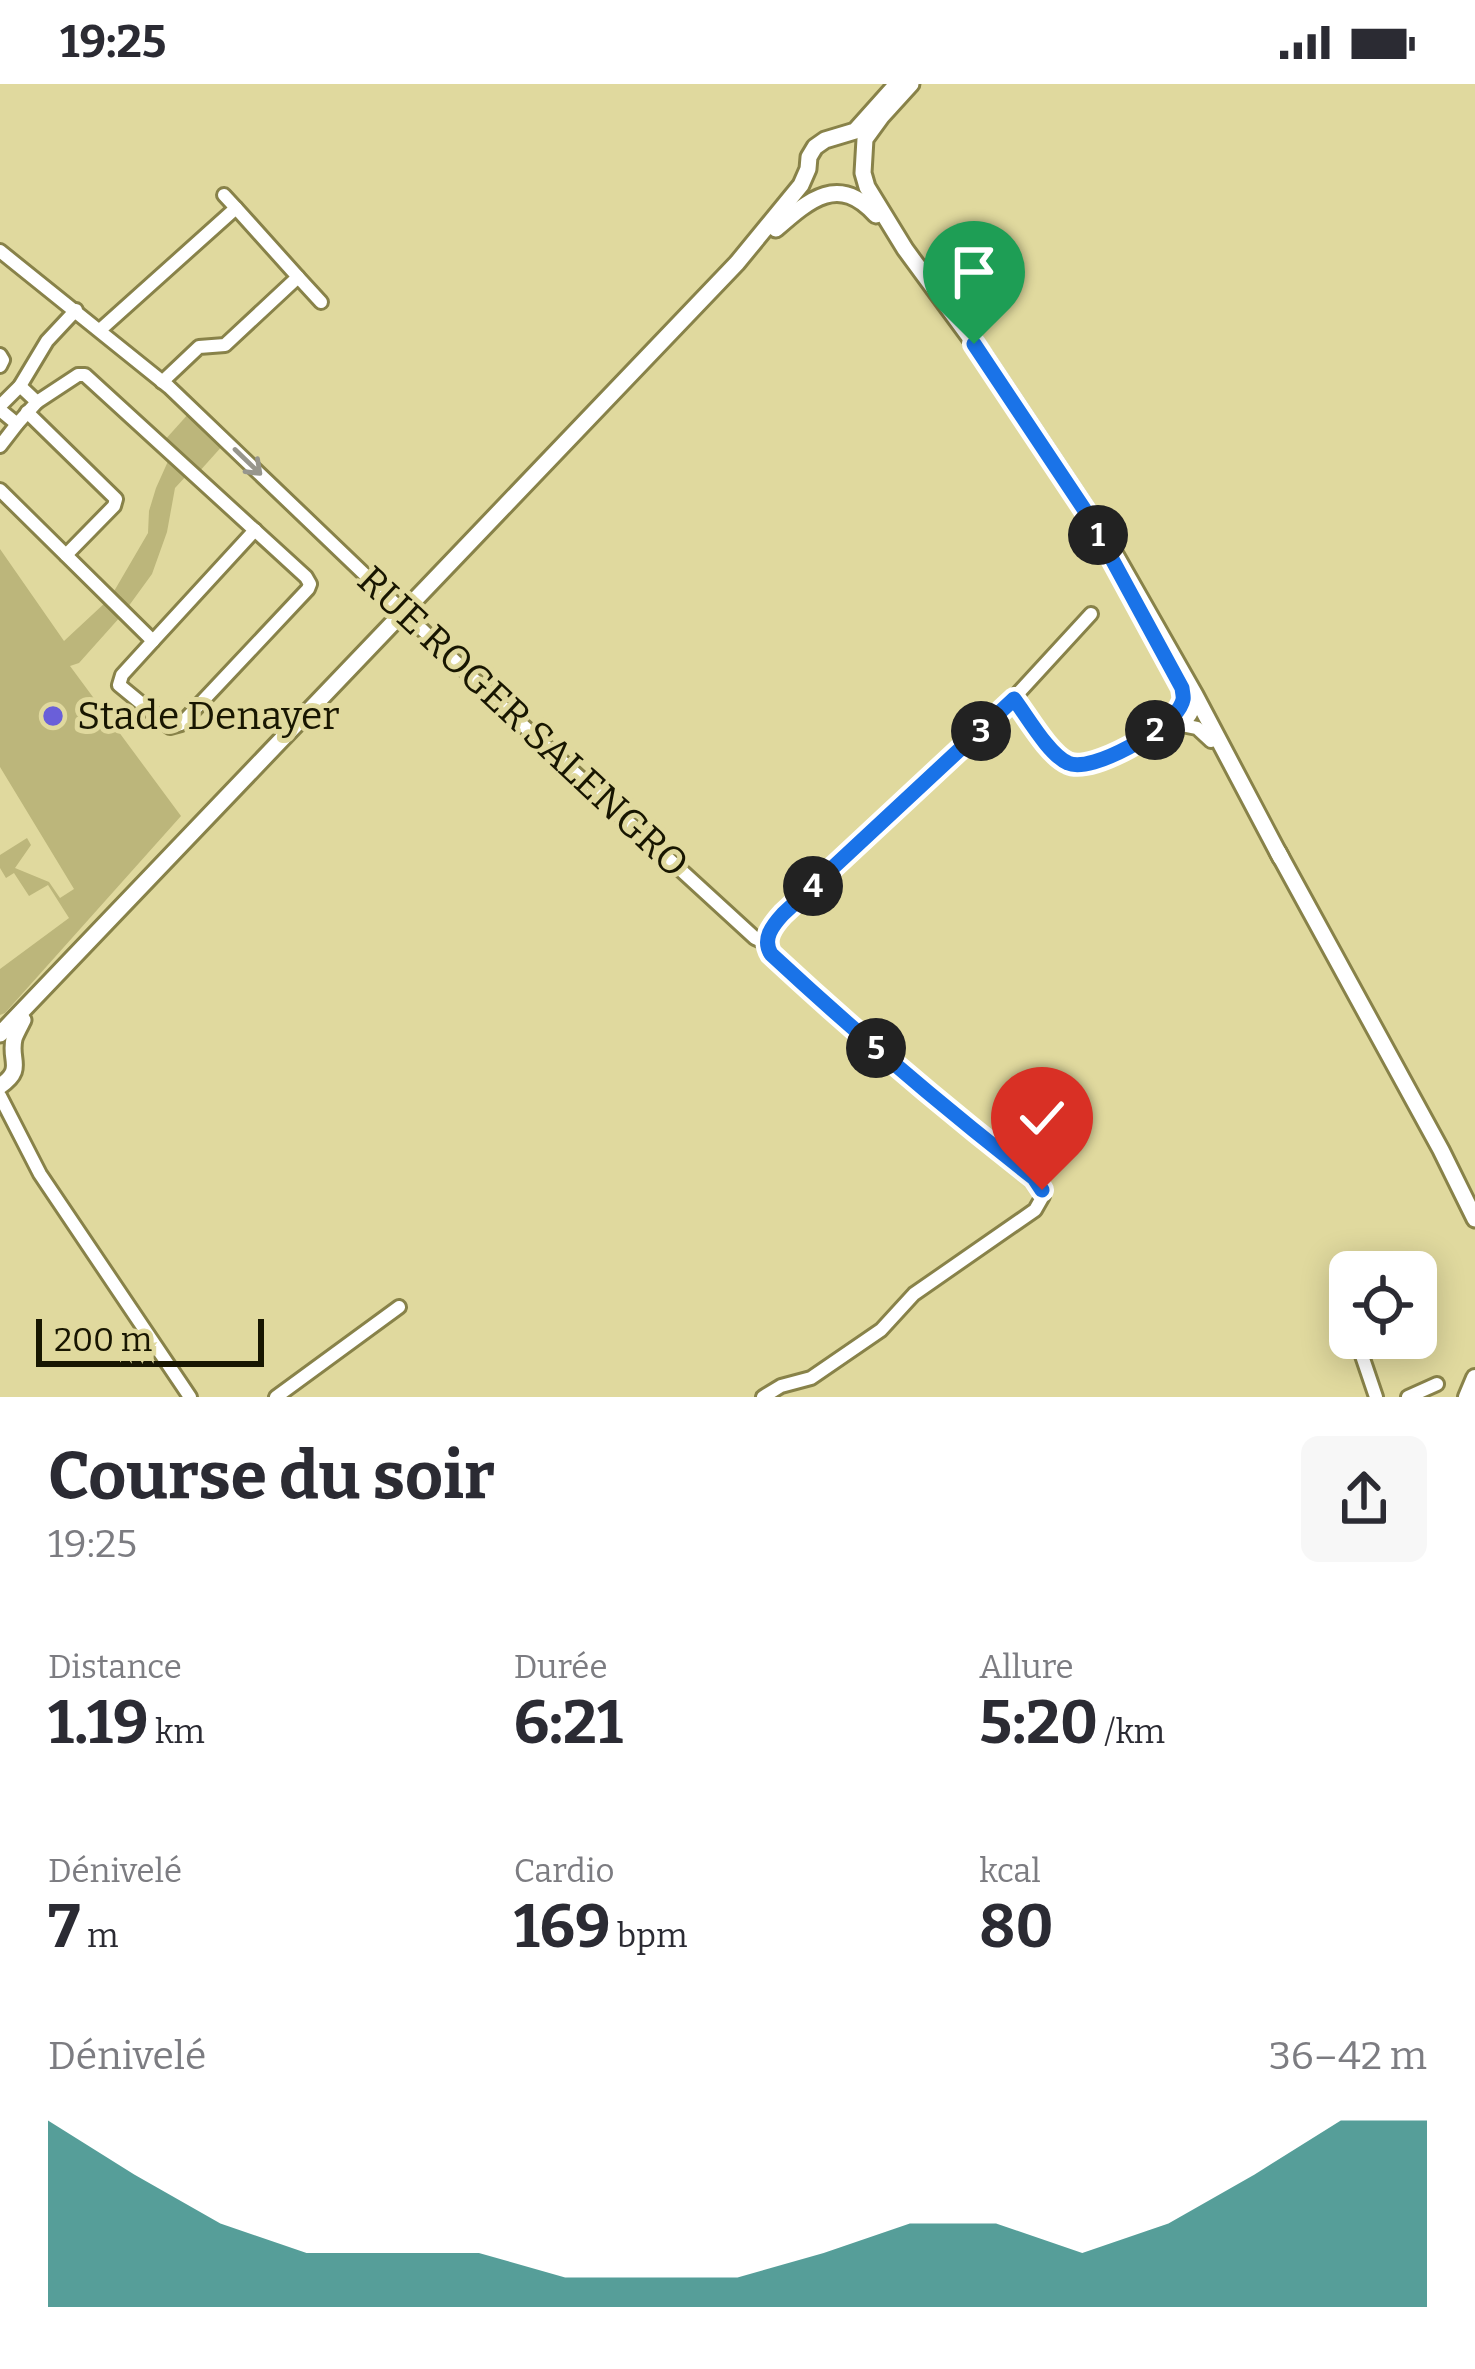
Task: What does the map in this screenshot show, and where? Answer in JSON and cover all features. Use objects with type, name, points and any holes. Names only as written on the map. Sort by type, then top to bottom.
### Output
[{"type":"highway","points":[[1467,1397],[1475,1378]]},
{"type":"main road","points":[[14,1053],[0,1037],[32,1001],[737,263],[798,189],[815,147],[857,128],[897,84]]},
{"type":"main road","points":[[737,263],[800,209],[857,184],[869,132],[911,84]]},
{"type":"main road","points":[[837,138],[853,144],[874,202],[1088,515],[1281,858]]},
{"type":"main road","points":[[808,169],[813,183],[867,205],[905,249]]},
{"type":"main road","points":[[1194,702],[1211,741],[1312,913],[1475,1219]]},
{"type":"main road","points":[[6,1081],[16,1064],[14,1039],[32,1001]]},
{"type":"street","points":[[224,195],[320,302]]},
{"type":"street","points":[[100,330],[236,208]]},
{"type":"street","name":"RUE ROGER SALENGRO","points":[[0,250],[162,382],[495,700],[755,938],[766,943],[771,954],[933,1097],[1034,1178],[1043,1192],[1032,1213],[910,1298],[881,1330],[811,1378],[781,1386],[763,1397]]},
{"type":"street","points":[[162,382],[200,347],[225,345],[298,277]]},
{"type":"street","points":[[16,424],[0,408],[20,386],[47,341],[76,310]]},
{"type":"street","points":[[0,446],[32,407],[77,375],[85,375],[255,530],[306,577],[308,589],[176,728],[119,685],[122,674],[255,530]]},
{"type":"street","points":[[20,386],[32,407],[116,499],[66,555]]},
{"type":"street","points":[[0,490],[153,641]]},
{"type":"street","points":[[766,943],[783,914],[1014,699],[1090,614]]},
{"type":"street","points":[[1014,699],[1056,755],[1073,765],[1094,764],[1178,720],[1194,702]]},
{"type":"street","points":[[1178,720],[1182,703],[1194,702]]},
{"type":"street","points":[[1178,720],[1211,741]]},
{"type":"street","points":[[6,1081],[38,1158],[112,1278]]},
{"type":"street","points":[[0,1096],[37,1169],[190,1397]]},
{"type":"street","points":[[275,1397],[400,1307]]},
{"type":"street","points":[[1363,1359],[1376,1397]]},
{"type":"street","points":[[1408,1397],[1437,1384]]},
{"type":"shaded area","points":[[190,412],[224,444],[198,473],[164,441]]},
{"type":"shaded area","points":[[169,459],[187,475],[175,488],[167,532],[152,574],[128,607],[113,593],[148,533],[149,511]]},
{"type":"shaded area","name":"Stade Denayer","points":[[0,549],[64,641],[107,601],[121,616],[79,663],[70,666],[181,816],[0,1015],[0,969],[69,918],[48,885],[29,896],[14,873],[6,878],[0,855],[27,838],[31,845],[15,868],[49,882],[60,898],[74,889],[0,767]]},
{"type":"place","name":"Stade Denayer","points":[[53,716]]},
{"type":"route","points":[[974,344],[1088,515],[1182,688],[1182,703],[1152,733],[1098,763],[1082,766],[1059,758],[1014,699],[783,914],[766,943],[771,954],[830,1008],[1034,1178],[1042,1190]]}]
